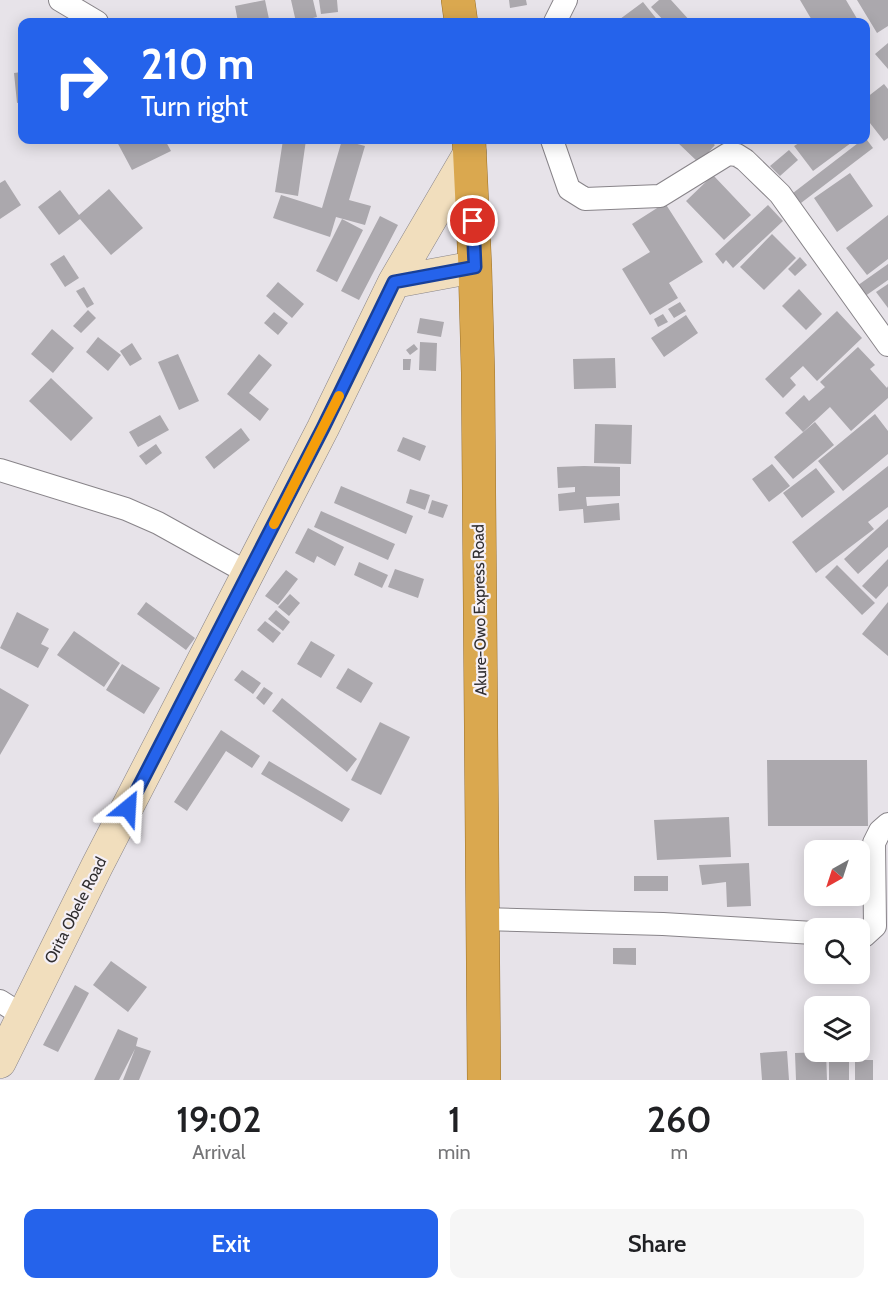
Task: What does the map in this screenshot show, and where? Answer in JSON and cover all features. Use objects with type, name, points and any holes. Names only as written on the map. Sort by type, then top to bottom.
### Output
[{"type":"highway","points":[[458,0],[460,18]]},
{"type":"highway","name":"Akure-Owo Express Road","points":[[469,146],[475,267],[484,1080]]},
{"type":"main road","name":"Orita Obele Road","points":[[0,1062],[11,1008],[248,573],[323,428],[394,282],[469,146]]},
{"type":"main road","points":[[394,282],[475,267]]},
{"type":"street","points":[[60,0],[90,18]]},
{"type":"street","points":[[557,18],[566,0]]},
{"type":"street","points":[[553,144],[569,189],[578,197],[585,199],[660,196],[728,154],[737,155],[780,194],[888,345]]},
{"type":"street","points":[[0,470],[148,518],[248,573]]},
{"type":"street","points":[[870,931],[875,926],[874,843],[880,831],[888,824]]},
{"type":"street","points":[[482,919],[663,924],[804,932]]},
{"type":"building","points":[[265,0],[269,18],[237,18],[235,6]]},
{"type":"building","points":[[291,0],[313,0],[317,17],[295,18]]},
{"type":"building","points":[[319,0],[337,0],[338,12],[321,14]]},
{"type":"building","points":[[509,0],[526,0],[527,5],[510,8]]},
{"type":"building","points":[[659,0],[671,0],[687,18],[661,18],[651,7]]},
{"type":"building","points":[[800,0],[846,0],[857,18],[811,18]]},
{"type":"building","points":[[857,0],[888,0],[888,26],[877,33]]},
{"type":"building","points":[[643,2],[656,18],[621,18]]},
{"type":"building","points":[[888,43],[888,69],[875,54]]},
{"type":"building","points":[[18,72],[17,103],[14,73]]},
{"type":"building","points":[[884,84],[888,89],[888,138],[884,141],[870,123],[870,95]]},
{"type":"building","points":[[118,144],[167,144],[171,151],[132,170]]},
{"type":"building","points":[[282,144],[305,144],[298,196],[275,192]]},
{"type":"building","points":[[341,144],[365,146],[349,200],[371,206],[365,225],[336,217],[330,237],[273,218],[281,195],[322,208]]},
{"type":"building","points":[[679,144],[715,145],[699,163]]},
{"type":"building","points":[[797,144],[850,144],[813,171],[794,146]]},
{"type":"building","points":[[857,144],[870,144],[873,148],[801,203],[793,193]]},
{"type":"building","points":[[789,150],[798,160],[780,176],[770,166]]},
{"type":"building","points":[[850,173],[873,206],[837,232],[814,198]]},
{"type":"building","points":[[713,175],[751,215],[724,240],[686,201]]},
{"type":"building","points":[[5,180],[21,205],[0,219],[0,183]]},
{"type":"building","points":[[109,189],[143,228],[111,255],[80,219],[59,235],[38,207],[60,190],[79,215]]},
{"type":"building","points":[[665,203],[703,262],[669,283],[678,298],[650,315],[622,269],[650,252],[632,224]]},
{"type":"building","points":[[768,205],[783,221],[733,268],[726,260],[723,264],[715,254]]},
{"type":"building","points":[[888,215],[888,259],[867,275],[846,248]]},
{"type":"building","points":[[380,216],[398,225],[359,300],[341,291]]},
{"type":"building","points":[[342,219],[363,230],[337,282],[316,271]]},
{"type":"building","points":[[772,234],[796,258],[764,290],[740,267]]},
{"type":"building","points":[[64,255],[79,278],[65,287],[50,264]]},
{"type":"building","points":[[800,257],[807,265],[795,276],[788,269]]},
{"type":"building","points":[[888,264],[888,280],[861,299],[854,288]]},
{"type":"building","points":[[278,282],[304,304],[292,318],[266,296]]},
{"type":"building","points":[[888,284],[888,308],[876,292]]},
{"type":"building","points":[[84,287],[94,304],[87,308],[76,291]]},
{"type":"building","points":[[799,289],[822,314],[806,330],[782,306]]},
{"type":"building","points":[[680,302],[686,311],[674,318],[668,309]]},
{"type":"building","points":[[88,310],[96,318],[81,333],[73,326]]},
{"type":"building","points":[[837,311],[862,338],[817,381],[803,366],[790,378],[796,385],[783,398],[765,379]]},
{"type":"building","points":[[274,312],[288,323],[278,335],[264,323]]},
{"type":"building","points":[[663,314],[668,322],[658,327],[654,319]]},
{"type":"building","points":[[686,315],[698,333],[664,357],[651,338]]},
{"type":"building","points":[[420,318],[444,322],[441,337],[417,333]]},
{"type":"building","points":[[52,329],[74,348],[53,373],[31,354]]},
{"type":"building","points":[[98,337],[121,355],[108,371],[86,352]]},
{"type":"building","points":[[420,342],[437,343],[436,371],[419,370]]},
{"type":"building","points":[[132,343],[142,359],[130,366],[120,351]]},
{"type":"building","points":[[414,344],[418,349],[410,355],[406,350]]},
{"type":"building","points":[[858,347],[875,365],[870,369],[887,388],[888,386],[888,398],[851,431],[830,407],[803,432],[785,413],[804,395],[809,401],[825,387],[820,382]]},
{"type":"building","points":[[178,354],[199,401],[179,410],[158,362]]},
{"type":"building","points":[[259,354],[272,365],[249,393],[269,409],[260,421],[227,394]]},
{"type":"building","points":[[615,358],[616,388],[574,389],[573,359]]},
{"type":"building","points":[[403,359],[411,359],[410,370],[403,370]]},
{"type":"building","points":[[51,378],[93,418],[71,441],[29,401]]},
{"type":"building","points":[[875,414],[888,431],[888,454],[843,491],[818,461]]},
{"type":"building","points":[[160,415],[169,430],[138,447],[129,432]]},
{"type":"building","points":[[815,422],[834,445],[793,479],[774,457]]},
{"type":"building","points":[[595,424],[632,425],[631,464],[594,463]]},
{"type":"building","points":[[241,428],[250,440],[214,469],[205,457]]},
{"type":"building","points":[[403,437],[426,446],[420,461],[397,451]]},
{"type":"building","points":[[156,444],[162,453],[146,465],[139,456]]},
{"type":"building","points":[[772,464],[790,486],[769,502],[752,479]]},
{"type":"building","points":[[888,466],[888,507],[868,522],[874,529],[816,573],[792,542]]},
{"type":"building","points":[[557,467],[620,467],[620,496],[586,497],[587,506],[619,503],[620,520],[584,523],[583,509],[559,511],[558,494],[575,492],[575,487],[558,488]]},
{"type":"building","points":[[816,468],[835,492],[802,518],[783,493]]},
{"type":"building","points":[[341,486],[413,516],[406,534],[334,503]]},
{"type":"building","points":[[410,489],[430,495],[425,510],[406,503]]},
{"type":"building","points":[[432,500],[448,505],[443,518],[428,513]]},
{"type":"building","points":[[321,511],[395,544],[388,560],[314,527]]},
{"type":"building","points":[[888,519],[888,547],[858,574],[844,559]]},
{"type":"building","points":[[308,528],[344,547],[335,566],[317,556],[314,563],[295,553]]},
{"type":"building","points":[[888,559],[888,586],[876,599],[862,586]]},
{"type":"building","points":[[359,562],[388,575],[382,588],[354,575]]},
{"type":"building","points":[[837,565],[875,603],[862,615],[825,577]]},
{"type":"building","points":[[395,569],[424,579],[418,598],[388,587]]},
{"type":"building","points":[[286,570],[298,579],[278,605],[265,596]]},
{"type":"building","points":[[290,594],[300,603],[289,616],[278,607]]},
{"type":"building","points":[[146,602],[195,638],[186,650],[137,614]]},
{"type":"building","points":[[888,602],[888,656],[862,634]]},
{"type":"building","points":[[276,610],[290,622],[283,631],[268,619]]},
{"type":"building","points":[[17,612],[49,629],[41,644],[49,648],[38,668],[0,648]]},
{"type":"building","points":[[265,621],[281,633],[273,643],[257,630]]},
{"type":"building","points":[[74,631],[120,663],[104,687],[57,655]]},
{"type":"building","points":[[311,641],[335,655],[321,678],[297,664]]},
{"type":"building","points":[[122,664],[160,688],[144,714],[106,690]]},
{"type":"building","points":[[348,668],[373,683],[361,703],[336,688]]},
{"type":"building","points":[[242,670],[261,683],[253,694],[234,680]]},
{"type":"building","points":[[264,687],[273,693],[264,705],[256,698]]},
{"type":"building","points":[[0,688],[29,705],[0,755]]},
{"type":"building","points":[[282,698],[357,759],[347,772],[272,711]]},
{"type":"building","points":[[380,722],[410,737],[381,795],[351,780]]},
{"type":"building","points":[[221,730],[260,756],[252,768],[226,751],[187,811],[174,802]]},
{"type":"building","points":[[767,760],[867,760],[868,826],[768,826]]},
{"type":"building","points":[[269,761],[350,809],[342,822],[261,774]]},
{"type":"building","points":[[729,817],[731,857],[657,860],[654,820]]},
{"type":"building","points":[[749,863],[751,906],[727,907],[726,882],[702,885],[699,865]]},
{"type":"building","points":[[634,876],[668,876],[668,891],[634,891]]},
{"type":"building","points":[[613,948],[636,948],[636,965],[613,964]]},
{"type":"building","points":[[111,961],[147,987],[128,1012],[93,985]]},
{"type":"building","points":[[75,985],[89,993],[58,1052],[43,1045]]},
{"type":"building","points":[[118,1029],[138,1038],[136,1046],[151,1051],[139,1080],[123,1080],[135,1049],[119,1080],[94,1080]]},
{"type":"building","points":[[787,1051],[789,1080],[762,1080],[760,1053]]},
{"type":"building","points":[[795,1053],[804,1053],[804,1062],[826,1062],[827,1080],[796,1080]]},
{"type":"building","points":[[873,1060],[873,1080],[855,1080],[855,1062]]},
{"type":"building","points":[[829,1062],[849,1062],[849,1080],[829,1080]]},
{"type":"slow traffic","points":[[274,524],[339,396]]},
{"type":"route","points":[[128,808],[323,428],[394,282],[475,267],[473,221]]}]
